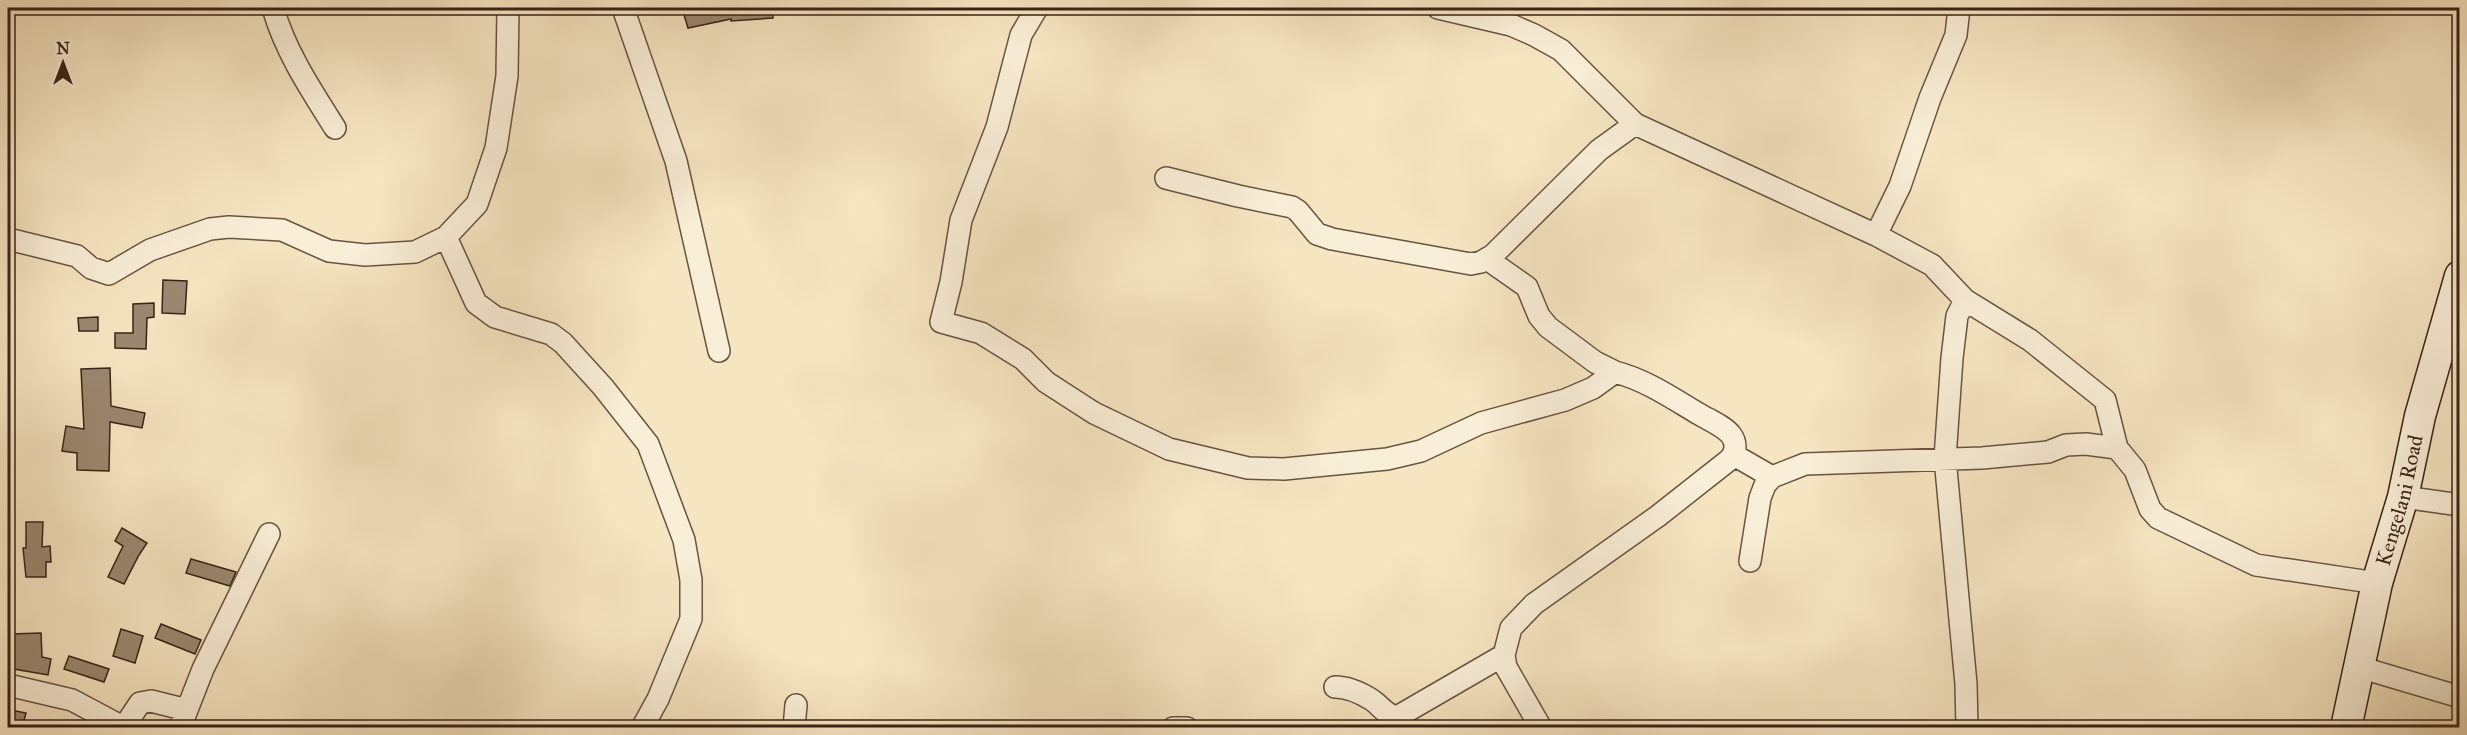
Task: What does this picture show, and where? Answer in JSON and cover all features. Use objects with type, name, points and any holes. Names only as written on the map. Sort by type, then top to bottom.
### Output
[{"type":"main road","name":"Kengelani Road","points":[[2346,728],[2377,583],[2403,497],[2420,416],[2460,276]]},
{"type":"street","points":[[273,8],[279,31],[335,128]]},
{"type":"street","points":[[8,239],[77,256],[91,268],[109,274],[150,250],[210,229],[230,226],[282,230],[329,252],[365,255],[415,252],[446,237],[477,204],[496,148],[507,76],[508,8]]},
{"type":"street","points":[[623,8],[676,161],[720,351]]},
{"type":"street","points":[[1036,8],[1021,35],[997,127],[961,220],[951,282],[941,322],[981,333],[1023,359],[1046,382],[1094,413],[1169,449],[1248,468],[1284,469],[1387,459],[1421,451],[1481,423],[1565,400],[1593,388],[1615,372]]},
{"type":"street","points":[[1438,8],[1511,25],[1561,50],[1635,124],[1876,235],[1932,266],[1965,300],[2030,340],[2105,400],[2117,448],[2135,471],[2150,509],[2158,518],[2256,565],[2377,583]]},
{"type":"street","points":[[1876,235],[1900,186],[1930,98],[1956,35],[1959,8]]},
{"type":"street","points":[[1166,178],[1292,207],[1317,234],[1332,239],[1471,264],[1487,259],[1599,150],[1635,124]]},
{"type":"street","points":[[446,237],[476,303],[495,317],[551,334],[562,343],[603,387],[648,444],[684,540],[692,580],[691,619],[662,689],[642,728]]},
{"type":"street","points":[[1487,259],[1527,287],[1539,316],[1548,327],[1595,362],[1657,388],[1730,433],[1735,445],[1734,455],[1658,516],[1534,604],[1511,628],[1504,655],[1506,667],[1541,728]]},
{"type":"street","points":[[1965,300],[1958,316],[1953,348],[1946,458],[1966,684],[1967,728]]},
{"type":"street","points":[[1750,561],[1760,498],[1765,485],[1772,477],[1805,464],[1982,458],[2048,452],[2076,444],[2117,448]]},
{"type":"street","points":[[1734,455],[1772,477]]},
{"type":"street","points":[[2403,497],[2460,505]]},
{"type":"street","points":[[8,685],[72,700],[119,725],[126,724],[140,703],[151,701],[183,719],[268,534]]},
{"type":"street","points":[[1335,687],[1347,687],[1373,701],[1389,716],[1396,717],[1504,655]]},
{"type":"street","points":[[2359,667],[2460,697]]},
{"type":"street","points":[[794,728],[796,705]]},
{"type":"street","points":[[1173,728],[1186,728]]},
{"type":"building","points":[[682,8],[773,8],[773,18],[731,21],[731,19],[688,28]]},
{"type":"building","points":[[163,280],[187,281],[185,314],[162,313]]},
{"type":"building","points":[[154,303],[154,317],[147,318],[146,349],[115,348],[115,333],[133,333],[133,304]]},
{"type":"building","points":[[98,317],[98,331],[79,331],[78,318]]},
{"type":"building","points":[[110,368],[111,406],[145,413],[142,428],[110,422],[109,471],[77,470],[77,453],[62,451],[66,426],[84,429],[81,369]]},
{"type":"building","points":[[26,522],[43,522],[42,547],[50,546],[51,562],[46,562],[46,577],[26,577],[23,548],[26,548]]},
{"type":"building","points":[[122,528],[147,543],[124,584],[108,577],[123,546],[115,541]]},
{"type":"building","points":[[191,559],[236,572],[230,586],[186,573]]},
{"type":"building","points":[[161,624],[201,640],[195,654],[155,638]]},
{"type":"building","points":[[121,629],[143,636],[135,663],[113,656]]},
{"type":"building","points":[[41,633],[42,657],[51,659],[48,675],[8,668],[11,634]]},
{"type":"building","points":[[69,656],[109,669],[104,682],[64,669]]},
{"type":"building","points":[[11,710],[26,713],[22,728],[8,728]]}]
